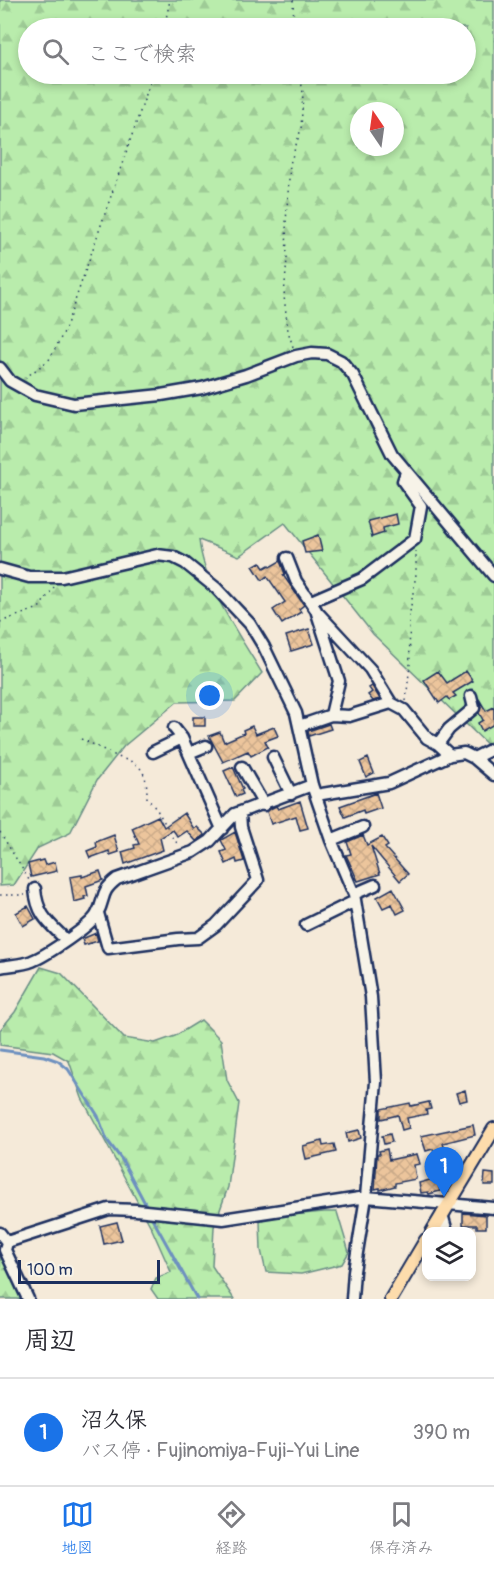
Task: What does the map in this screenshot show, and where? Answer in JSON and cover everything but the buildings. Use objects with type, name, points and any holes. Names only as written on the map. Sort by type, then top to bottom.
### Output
[{"type":"main road","points":[[435,1227],[494,1129]]},
{"type":"main road","points":[[391,1299],[422,1248]]},
{"type":"street","points":[[0,368],[10,381],[35,395],[74,404],[161,395],[202,388],[246,375],[296,356],[312,353],[327,354],[341,361],[353,375],[392,454],[494,576]]},
{"type":"street","points":[[313,606],[362,579],[415,539],[421,506],[403,481],[406,472]]},
{"type":"street","points":[[0,569],[29,577],[62,577],[157,555],[173,557],[196,571],[216,588],[250,624],[296,713],[314,790],[354,898],[370,997],[375,1074],[366,1197],[354,1271],[352,1299]]},
{"type":"street","points":[[287,558],[296,581],[313,606],[370,669],[391,703],[404,710],[427,738],[450,755]]},
{"type":"street","points":[[313,606],[339,681],[331,715]]},
{"type":"street","points":[[438,744],[449,729],[474,708],[471,696]]},
{"type":"street","points":[[299,726],[331,715],[349,716],[391,703]]},
{"type":"street","points":[[174,729],[182,738],[222,829]]},
{"type":"street","points":[[153,752],[182,738]]},
{"type":"street","points":[[189,753],[207,746]]},
{"type":"street","points":[[474,758],[494,748]]},
{"type":"street","points":[[240,813],[258,880],[216,925],[198,938],[108,948],[98,914],[107,886],[117,879],[184,855],[210,841],[235,814],[291,794],[389,783],[450,755],[464,753],[474,758],[494,775]]},
{"type":"street","points":[[273,758],[291,794]]},
{"type":"street","points":[[242,767],[264,805]]},
{"type":"street","points":[[331,840],[363,827]]},
{"type":"street","points":[[306,925],[375,885]]},
{"type":"street","points":[[35,889],[36,902],[42,917],[66,940]]},
{"type":"street","points":[[0,968],[32,961],[66,940],[98,914]]},
{"type":"street","points":[[7,1242],[110,1209],[223,1219],[366,1197],[494,1208]]},
{"type":"street","points":[[442,1214],[446,1227]]},
{"type":"street","points":[[0,1233],[7,1242]]},
{"type":"street","points":[[7,1242],[5,1250],[28,1299]]},
{"type":"path","points":[[166,18],[170,0]]},
{"type":"path","points":[[293,0],[294,18]]},
{"type":"path","points":[[16,385],[49,360],[65,330],[150,84]]},
{"type":"path","points":[[296,356],[288,331],[284,296],[290,164],[301,129],[302,84]]},
{"type":"path","points":[[404,710],[410,664],[410,604],[416,574],[415,539]]},
{"type":"path","points":[[0,622],[39,608],[62,577]]},
{"type":"path","points":[[81,739],[134,763],[142,770],[147,784],[147,798],[157,810],[184,855]]},
{"type":"path","points":[[0,832],[35,889],[28,895],[0,895]]},
{"type":"green space","points":[[0,0],[494,0],[494,751],[373,634],[285,523],[239,556],[199,540],[208,575],[223,609],[262,673],[235,701],[177,702],[124,746],[97,780],[70,833],[38,848],[14,885],[0,886]]},
{"type":"green space","points":[[41,967],[61,973],[124,1038],[155,1043],[175,1036],[201,1020],[221,1040],[227,1080],[239,1103],[228,1187],[214,1227],[212,1266],[234,1299],[158,1299],[151,1289],[156,1278],[171,1272],[151,1227],[82,1098],[69,1061],[53,1052],[0,1045],[0,1030],[15,1012]]},
{"type":"green space","points":[[337,1212],[349,1252],[342,1264],[301,1274],[266,1272],[261,1250],[260,1221],[268,1217]]},
{"type":"green space","points":[[0,1247],[25,1299],[0,1299]]},
{"type":"waterway","points":[[0,1050],[44,1056],[58,1061],[68,1069],[98,1116],[107,1140],[122,1160],[147,1207]]},
{"type":"waterway","points":[[151,1216],[197,1299]]},
{"type":"place","name":"沼久保","points":[[444,1197]]}]
